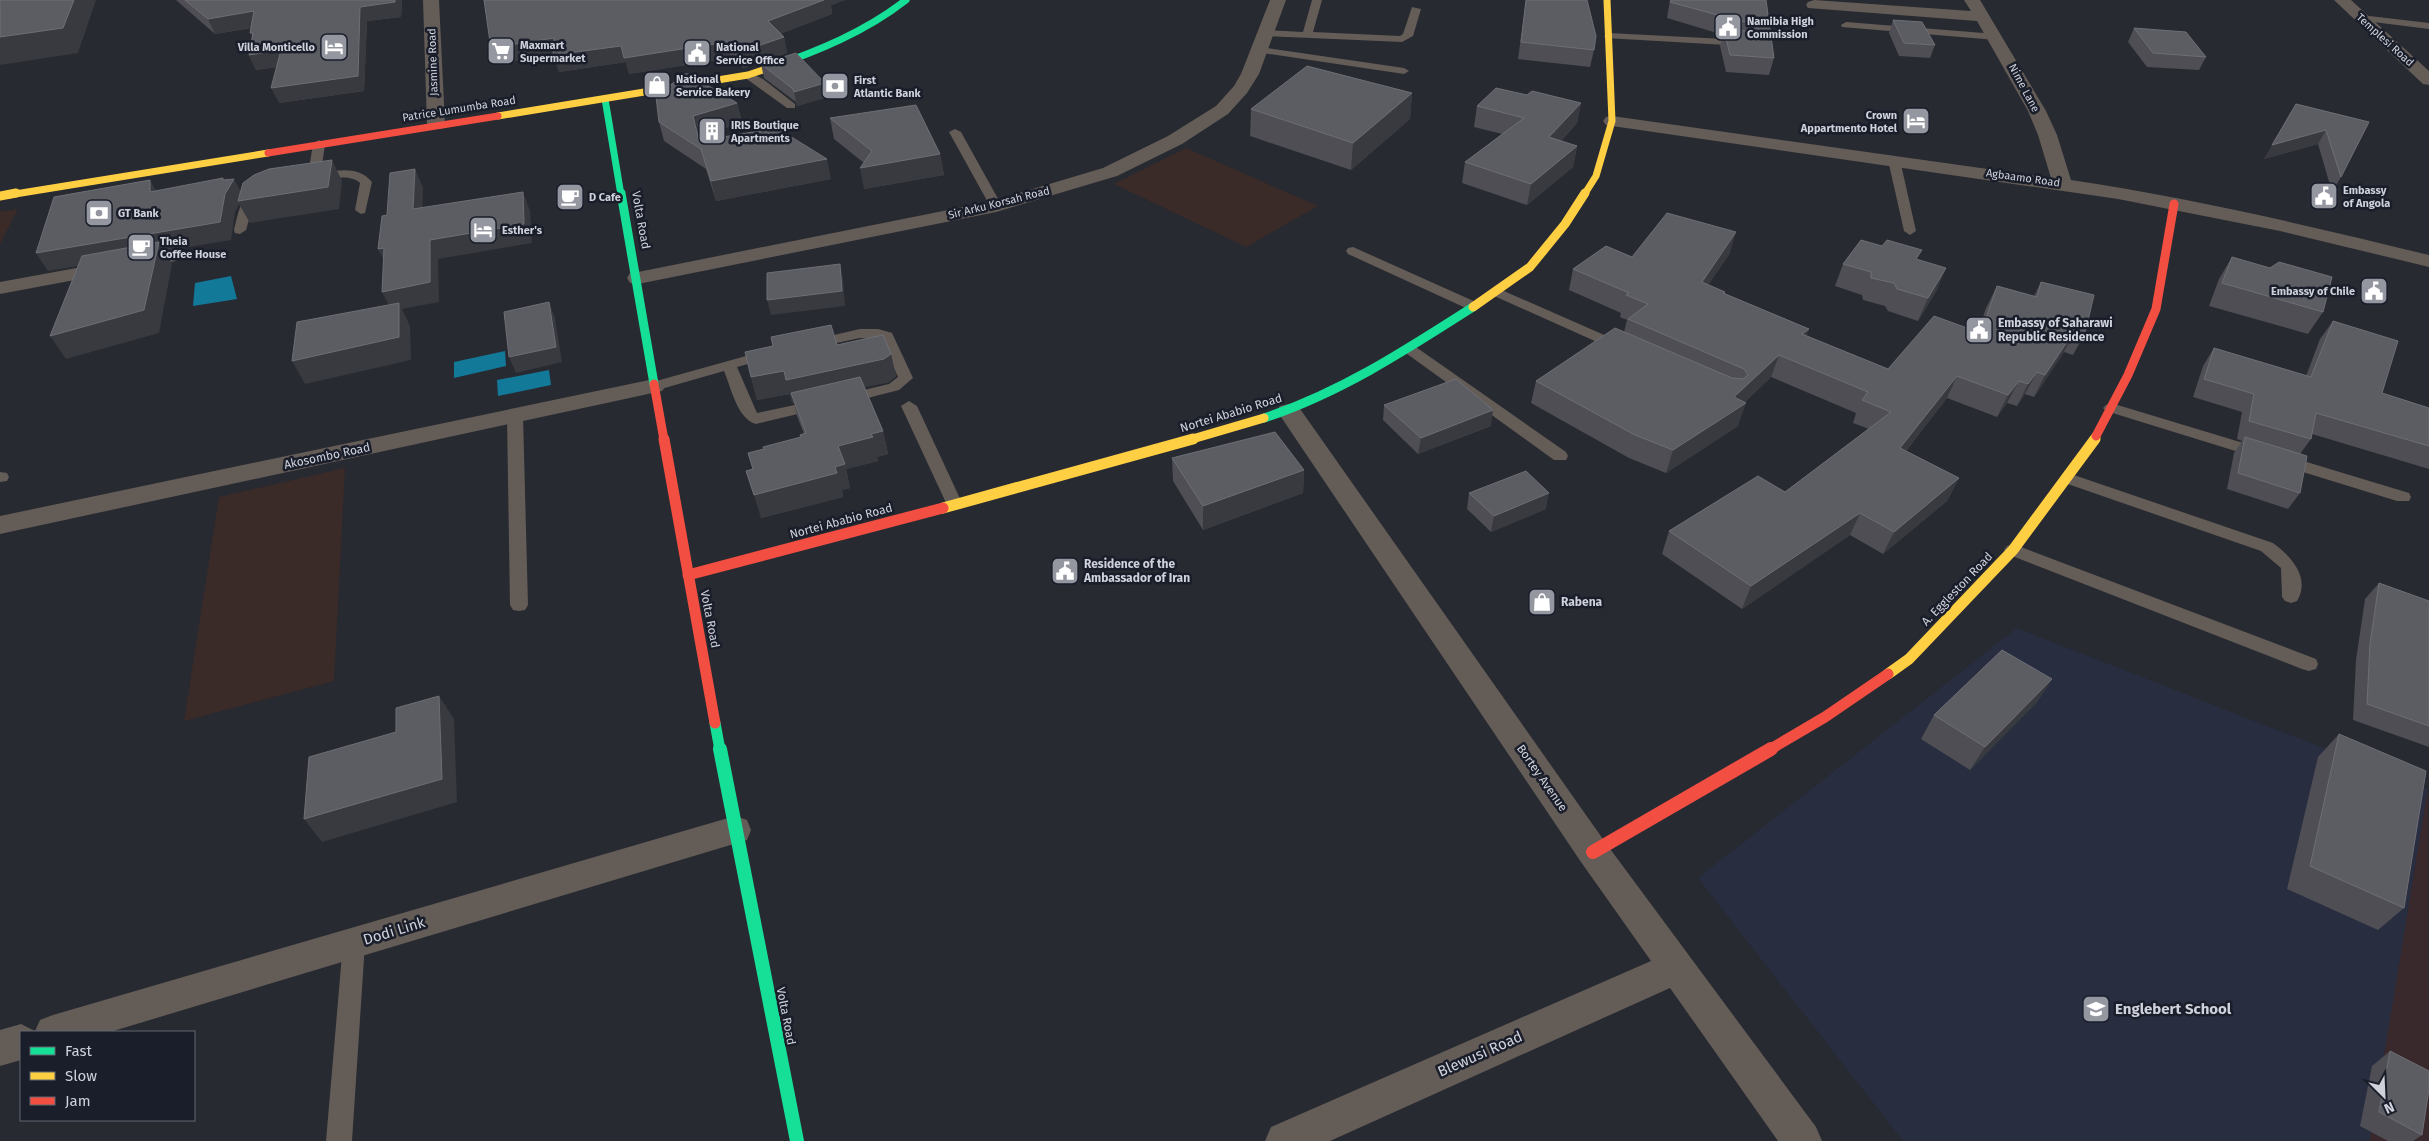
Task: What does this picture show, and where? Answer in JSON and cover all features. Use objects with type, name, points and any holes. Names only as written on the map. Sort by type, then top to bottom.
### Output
[{"type":"street","name":"Jasmine Road","points":[[431,0],[436,125]]},
{"type":"street","name":"Patrice Lumumba Road","points":[[0,196],[748,75],[850,36],[896,10],[906,0]]},
{"type":"street","name":"Sir Arku Korsah Road","points":[[638,278],[996,206],[1110,172],[1175,140],[1222,110],[1241,89],[1263,42],[1278,0]]},
{"type":"street","name":"Nortei Ababio Road","points":[[688,576],[956,505],[1289,411],[1377,367],[1408,348],[1497,292],[1530,267],[1565,224],[1596,176],[1612,121],[1607,0]]},
{"type":"street","name":"Nime Lane","points":[[1972,0],[2025,86],[2046,130],[2062,183]]},
{"type":"street","name":"Templesi Road","points":[[2342,0],[2429,80]]},
{"type":"street","points":[[1814,5],[1982,17]]},
{"type":"street","name":"Volta Road","points":[[605,99],[638,278],[654,386],[688,576],[735,830],[797,1141]]},
{"type":"street","name":"Agbaamo Road","points":[[1612,121],[2062,183],[2280,225],[2429,261]]},
{"type":"street","name":"A. Eggleston Road","points":[[1592,852],[1825,717],[1909,659],[2013,550],[2090,447],[2128,375],[2156,309],[2174,204]]},
{"type":"street","points":[[0,288],[170,258]]},
{"type":"street","name":"Akosombo Road","points":[[0,526],[654,386]]},
{"type":"street","name":"Bortey Avenue","points":[[1289,411],[1592,852],[1802,1141]]},
{"type":"street","name":"Dodi Link","points":[[56,1031],[735,830]]},
{"type":"street","name":"Blewusi Road","points":[[1285,1141],[1675,968]]},
{"type":"street","points":[[0,1048],[20,1042]]},
{"type":"lane","points":[[1307,35],[1317,0]]},
{"type":"lane","points":[[1263,42],[1307,35],[1402,39],[1408,36],[1416,10]]},
{"type":"lane","points":[[2361,18],[2429,26]]},
{"type":"lane","points":[[1846,25],[1996,37]]},
{"type":"lane","points":[[1608,36],[1744,43]]},
{"type":"lane","points":[[1263,42],[1404,72]]},
{"type":"lane","points":[[748,75],[764,83],[768,89],[791,106]]},
{"type":"lane","points":[[955,132],[996,206]]},
{"type":"lane","points":[[314,177],[319,144]]},
{"type":"lane","points":[[1894,160],[1910,231]]},
{"type":"lane","points":[[295,182],[314,177],[347,173],[360,175],[366,182],[361,210]]},
{"type":"lane","points":[[240,230],[248,202],[270,189]]},
{"type":"lane","points":[[1353,251],[1473,306]]},
{"type":"lane","points":[[1497,292],[1631,352]]},
{"type":"lane","points":[[654,386],[790,349],[866,332],[879,332],[887,336],[906,378],[894,387],[756,419],[751,416],[729,366]]},
{"type":"lane","points":[[1408,348],[1560,456]]},
{"type":"lane","points":[[909,406],[956,505]]},
{"type":"lane","points":[[2111,408],[2403,497]]},
{"type":"lane","points":[[514,416],[519,605]]},
{"type":"lane","points":[[2068,478],[2267,547],[2285,560],[2292,574],[2291,597]]},
{"type":"lane","points":[[2013,550],[2309,664]]},
{"type":"lane","points":[[339,1141],[354,943]]},
{"type":"shaded area","points":[[1186,148],[1318,206],[1246,247],[1114,184]]},
{"type":"shaded area","points":[[18,209],[0,244],[0,212]]},
{"type":"shaded area","points":[[345,468],[334,681],[184,721],[219,497]]},
{"type":"shaded area","name":"Englebert School","points":[[2017,628],[2428,789],[2370,1141],[1903,1141],[1698,878]]},
{"type":"shaded area","points":[[2428,789],[2429,1141],[2370,1141]]},
{"type":"water","points":[[231,276],[237,299],[193,306],[195,283]]},
{"type":"water","points":[[505,351],[506,366],[454,378],[454,362]]},
{"type":"water","points":[[549,370],[551,385],[498,396],[497,380]]},
{"type":"building","points":[[0,0],[74,0],[63,28],[0,37]]},
{"type":"building","points":[[185,0],[395,0],[395,2],[360,7],[358,76],[271,88],[281,50],[249,55],[254,11],[208,19]]},
{"type":"building","points":[[484,0],[824,0],[768,21],[784,37],[740,52],[727,42],[624,58],[621,46],[553,55],[554,38],[497,47],[497,41],[490,42]]},
{"type":"building","points":[[1526,0],[1587,0],[1596,36],[1594,50],[1521,42]]},
{"type":"building","points":[[1671,0],[1766,0],[1774,58],[1730,55],[1724,30],[1748,31],[1755,28],[1755,25],[1749,22],[1722,20],[1721,16],[1670,2]]},
{"type":"building","points":[[1893,20],[1922,22],[1935,45],[1904,43]]},
{"type":"building","points":[[2134,28],[2186,32],[2206,57],[2153,53]]},
{"type":"building","points":[[796,53],[825,83],[794,92],[793,89],[761,64]]},
{"type":"building","points":[[1307,66],[1412,93],[1353,143],[1251,109]]},
{"type":"building","points":[[684,74],[689,74],[737,103],[693,116],[699,141],[777,128],[827,159],[711,181],[701,149],[659,122],[656,97]]},
{"type":"building","points":[[1496,88],[1527,95],[1532,91],[1581,103],[1549,137],[1577,146],[1531,184],[1465,162],[1524,118],[1477,106]]},
{"type":"building","points":[[2296,104],[2369,122],[2341,177],[2326,130],[2272,145]]},
{"type":"building","points":[[916,105],[940,154],[860,168],[872,151],[830,118]]},
{"type":"building","points":[[332,160],[328,187],[238,201],[243,183],[254,175],[269,169]]},
{"type":"building","points":[[415,169],[413,209],[523,192],[524,224],[430,240],[430,282],[382,292],[384,248],[378,249],[382,216],[387,215],[390,173]]},
{"type":"building","points":[[223,178],[223,180],[234,179],[225,194],[220,222],[36,253],[54,197],[150,180],[150,192]]},
{"type":"building","points":[[1667,213],[1736,232],[1702,282],[1725,292],[1723,293],[1809,329],[1802,334],[1888,369],[1934,316],[1981,333],[1997,286],[2037,297],[2041,282],[2094,295],[2085,333],[2075,330],[2045,375],[2037,372],[2028,384],[2019,381],[2008,395],[1957,376],[1900,448],[1959,478],[1894,532],[1860,513],[1751,586],[1669,531],[1758,476],[1785,492],[1891,412],[1862,400],[1868,392],[1779,355],[1734,397],[1746,403],[1673,450],[1635,435],[1536,381],[1615,328],[1732,378],[1743,379],[1748,375],[1744,369],[1628,319],[1648,304],[1626,295],[1629,293],[1573,269],[1606,246],[1632,257]]},
{"type":"building","points":[[1861,240],[1882,246],[1887,240],[1922,250],[1916,259],[1946,268],[1928,298],[1897,289],[1894,283],[1871,278],[1871,272],[1843,264]]},
{"type":"building","points":[[159,242],[144,310],[50,336],[82,256]]},
{"type":"building","points":[[2232,257],[2270,268],[2279,262],[2332,277],[2323,312],[2222,283]]},
{"type":"building","points":[[840,264],[842,291],[767,300],[767,273]]},
{"type":"building","points":[[549,302],[556,347],[509,357],[504,312]]},
{"type":"building","points":[[399,303],[399,337],[292,361],[297,322]]},
{"type":"building","points":[[2333,321],[2398,341],[2382,393],[2429,408],[2429,446],[2316,413],[2311,439],[2249,421],[2254,394],[2204,379],[2214,348],[2311,377]]},
{"type":"building","points":[[831,325],[837,345],[883,335],[891,354],[884,359],[786,380],[784,371],[751,377],[745,352],[773,346],[771,337]]},
{"type":"building","points":[[860,377],[883,431],[871,434],[873,437],[838,446],[845,464],[835,467],[837,473],[754,495],[746,471],[753,469],[748,453],[801,437],[800,435],[806,433],[791,393]]},
{"type":"building","points":[[1456,379],[1493,410],[1421,438],[1384,405]]},
{"type":"building","points":[[1275,432],[1304,470],[1203,506],[1172,458]]},
{"type":"building","points":[[2245,437],[2307,456],[2300,493],[2238,473]]},
{"type":"building","points":[[1526,471],[1549,493],[1494,516],[1469,493]]},
{"type":"building","points":[[2379,583],[2429,601],[2429,726],[2367,704],[2370,644]]},
{"type":"building","points":[[2002,650],[2052,679],[1985,747],[1934,715]]},
{"type":"building","points":[[439,696],[442,779],[304,819],[309,757],[396,732],[396,708]]},
{"type":"building","points":[[2339,734],[2426,771],[2404,908],[2310,866]]},
{"type":"building","points":[[2390,1051],[2429,1071],[2429,1089],[2422,1135],[2379,1112]]},
{"type":"traffic: fast","points":[[769,68],[823,48],[858,32],[875,23],[906,0]]},
{"type":"traffic: fast","points":[[605,99],[654,384]]},
{"type":"traffic: fast","points":[[1264,418],[1319,398],[1346,384],[1398,355],[1473,307]]},
{"type":"traffic: fast","points":[[715,723],[797,1141]]},
{"type":"traffic: slow","points":[[1473,307],[1530,267],[1565,224],[1596,176],[1612,121],[1607,0]]},
{"type":"traffic: slow","points":[[498,116],[748,75],[769,68]]},
{"type":"traffic: slow","points":[[0,196],[268,153]]},
{"type":"traffic: slow","points":[[943,508],[1054,479],[1264,418]]},
{"type":"traffic: slow","points":[[1888,674],[1909,659],[2013,550],[2090,447],[2096,436]]},
{"type":"traffic: jam","points":[[268,153],[498,116]]},
{"type":"traffic: jam","points":[[2096,436],[2128,375],[2156,309],[2174,204]]},
{"type":"traffic: jam","points":[[654,384],[715,723]]},
{"type":"traffic: jam","points":[[688,575],[943,508]]},
{"type":"traffic: jam","points":[[1593,852],[1825,717],[1888,674]]},
{"type":"place","name":"Namibia High Commission","points":[[1728,27]]},
{"type":"place","name":"Villa Monticello","points":[[334,47]]},
{"type":"place","name":"Maxmart Supermarket","points":[[501,51]]},
{"type":"place","name":"National Service Office","points":[[697,53]]},
{"type":"place","name":"National Service Bakery","points":[[657,85]]},
{"type":"place","name":"First Atlantic Bank","points":[[835,86]]},
{"type":"place","name":"Crown Appartmento Hotel","points":[[1916,121]]},
{"type":"place","name":"IRIS Boutique Apartments","points":[[712,131]]},
{"type":"place","name":"Embassy of Angola","points":[[2324,196]]},
{"type":"place","name":"D Cafe","points":[[570,197]]},
{"type":"place","name":"GT Bank","points":[[99,213]]},
{"type":"place","name":"Esther's","points":[[483,230]]},
{"type":"place","name":"Theia Coffee House","points":[[141,247]]},
{"type":"place","name":"Embassy of Chile","points":[[2374,291]]},
{"type":"place","name":"Embassy of Saharawi Republic Residence","points":[[1979,330]]},
{"type":"place","name":"Residence of the Ambassador of Iran","points":[[1065,571]]},
{"type":"place","name":"Rabena","points":[[1542,602]]},
{"type":"place","name":"Englebert School","points":[[2096,1009]]}]
